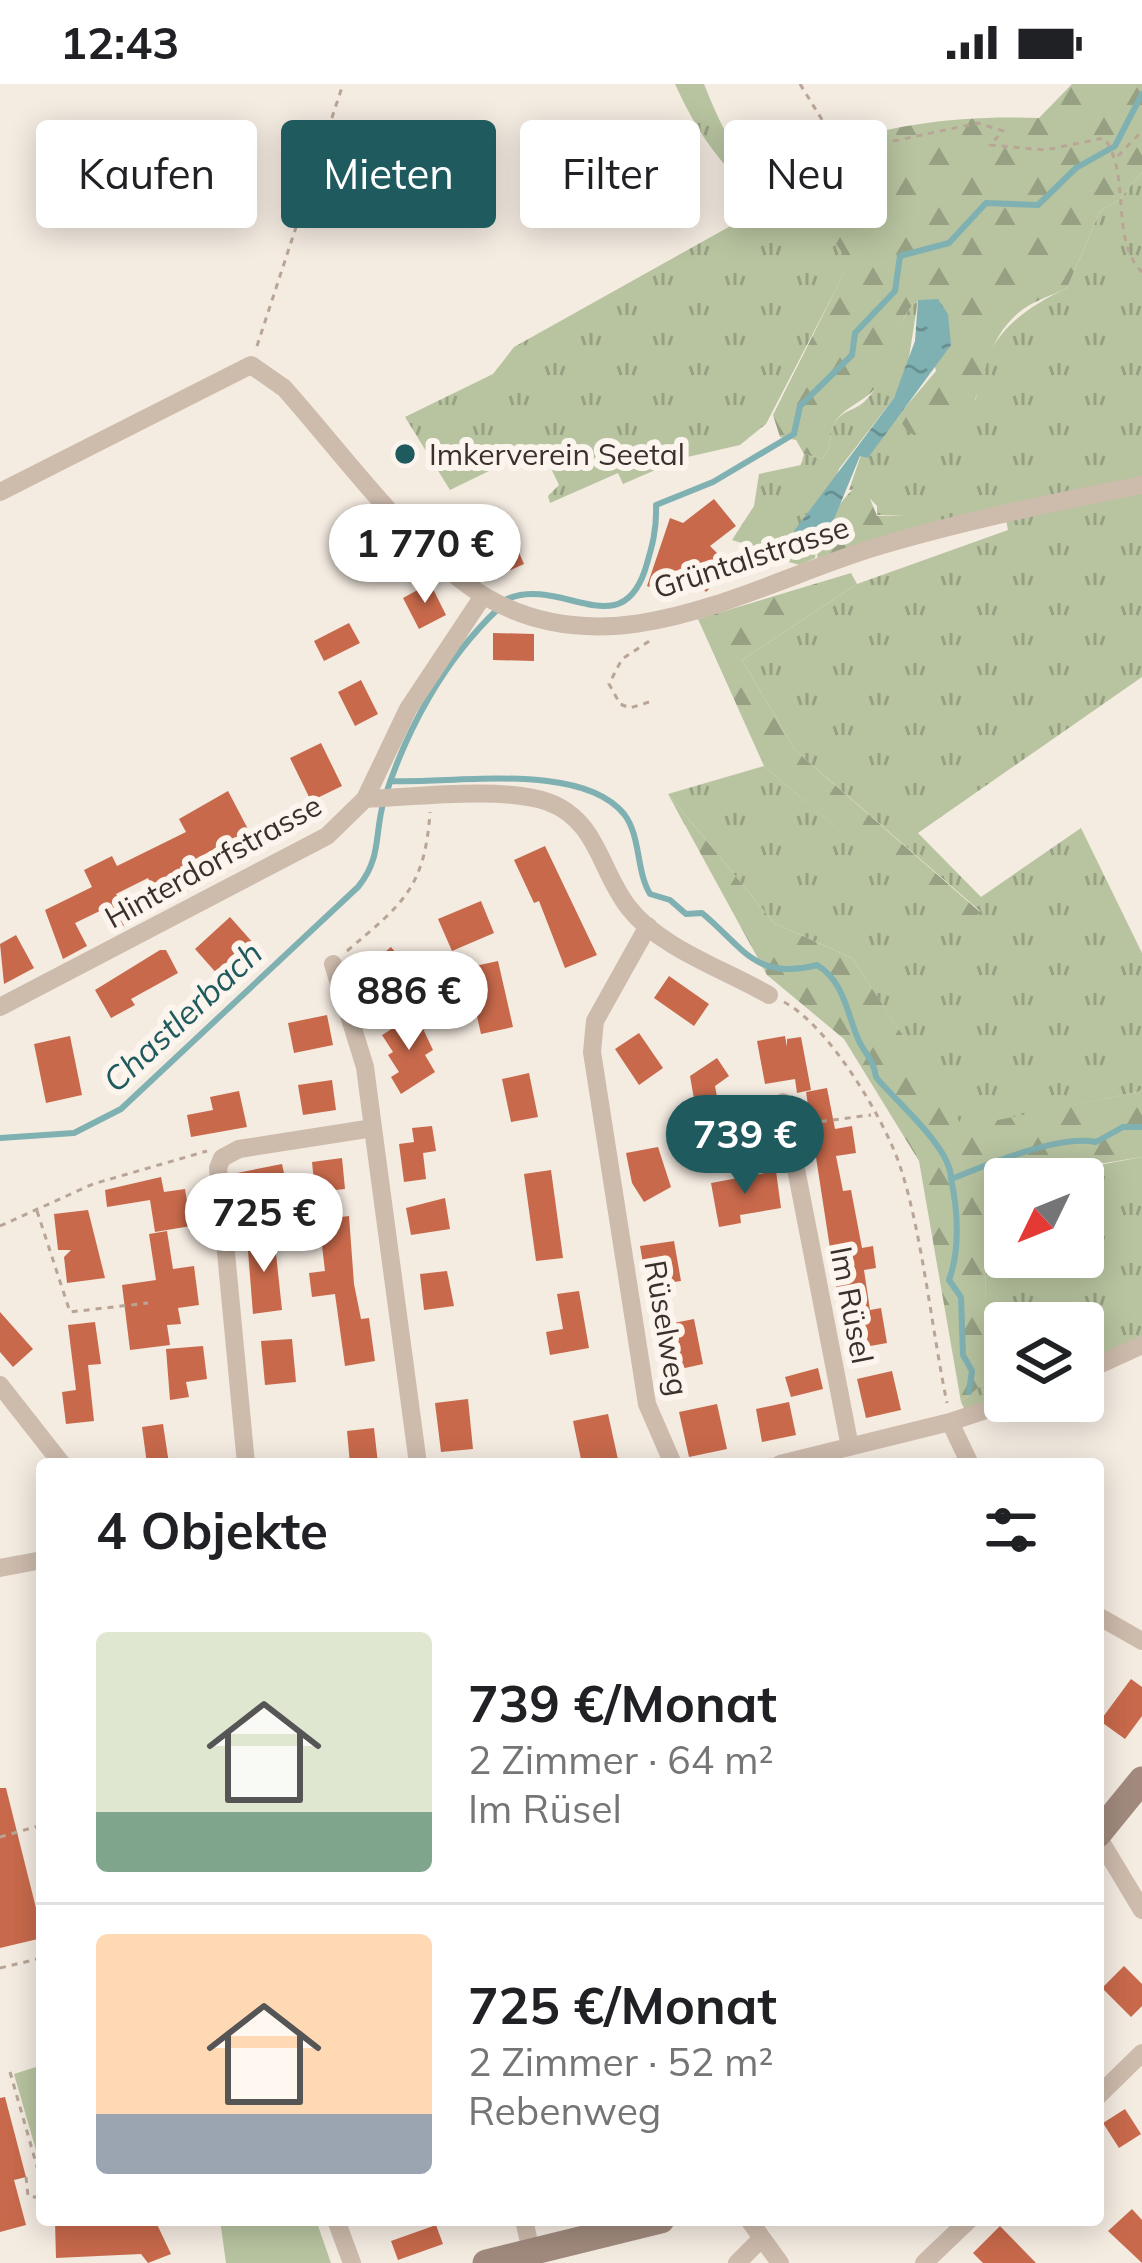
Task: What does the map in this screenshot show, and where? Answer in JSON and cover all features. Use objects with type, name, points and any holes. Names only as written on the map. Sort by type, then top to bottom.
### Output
[{"type":"street","points":[[0,492],[251,365]]},
{"type":"street","name":"Grüntalstrasse","points":[[251,365],[284,388],[414,534],[486,597],[513,613],[595,630],[684,615],[875,547],[1142,485]]},
{"type":"street","name":"Hinterdorfstrasse","points":[[0,1007],[327,836],[378,799],[408,709],[486,597]]},
{"type":"street","points":[[378,799],[517,796],[548,802],[576,818],[594,840],[628,907],[648,926],[769,995]]},
{"type":"street","name":"Rüselweg","points":[[648,926],[595,1021],[592,1052],[647,1404],[670,1458]]},
{"type":"street","points":[[333,964],[365,1067],[417,1458]]},
{"type":"street","name":"Im Rüsel","points":[[784,1102],[850,1448]]},
{"type":"street","points":[[245,1458],[217,1182],[222,1158],[239,1149],[374,1128]]},
{"type":"street","points":[[1104,1363],[1142,1346]]},
{"type":"street","points":[[0,1385],[57,1458]]},
{"type":"street","points":[[818,1458],[984,1410]]},
{"type":"street","points":[[950,1422],[967,1458]]},
{"type":"street","points":[[0,1568],[36,1561]]},
{"type":"street","points":[[1104,1619],[1142,1641]]},
{"type":"street","points":[[1104,1828],[1142,1780]]},
{"type":"street","points":[[1104,1846],[1142,1910]]},
{"type":"street","points":[[1104,2090],[1142,2054]]},
{"type":"street","points":[[338,2226],[352,2263]]},
{"type":"street","points":[[525,2226],[531,2251]]},
{"type":"street","points":[[486,2263],[636,2226]]},
{"type":"street","points":[[753,2226],[780,2263]]},
{"type":"street","points":[[924,2263],[963,2226]]},
{"type":"street","points":[[737,2263],[761,2240]]},
{"type":"path","points":[[251,365],[343,84]]},
{"type":"path","points":[[800,84],[842,152],[978,123],[1003,131],[990,145],[1045,150],[1104,138],[1117,158],[1130,256],[1142,272]]},
{"type":"path","points":[[1117,158],[1142,131]]},
{"type":"path","points":[[649,702],[630,708],[620,704],[608,684],[611,672],[684,615]]},
{"type":"path","points":[[333,964],[406,902],[428,840],[430,799]]},
{"type":"path","points":[[769,995],[807,1014],[836,1048],[900,1164],[950,1422]]},
{"type":"path","points":[[788,1125],[872,1114]]},
{"type":"path","points":[[0,1226],[138,1170],[207,1151],[222,1158]]},
{"type":"path","points":[[36,1210],[70,1312],[148,1303]]},
{"type":"path","points":[[0,1837],[36,1827]]},
{"type":"path","points":[[0,1968],[36,1959]]},
{"type":"path","points":[[10,2072],[36,2163]]},
{"type":"path","points":[[26,2176],[28,2196],[36,2197]]},
{"type":"green space","points":[[675,84],[704,84],[724,128],[724,163],[700,130],[700,120],[693,119]]},
{"type":"green space","points":[[1072,84],[1142,84],[1142,172],[1119,200],[1100,211],[1067,288],[1022,310],[1007,324],[990,353],[968,411],[929,442],[908,432],[897,417],[936,371],[918,300],[904,318],[877,386],[838,418],[822,459],[804,454],[796,440],[780,437],[773,415],[849,263],[826,228],[887,228],[887,130],[984,118],[1039,118]]},
{"type":"green space","points":[[1142,172],[1142,480],[916,532],[907,515],[877,515],[877,506],[861,489],[849,490],[861,455],[868,458],[897,417],[908,432],[976,399],[986,360],[1005,330],[1032,307],[1067,288],[1100,211],[1119,200]]},
{"type":"green space","points":[[727,228],[826,228],[850,262],[766,424],[740,445],[683,458],[623,484],[618,473],[550,503],[548,496],[559,485],[540,446],[450,490],[405,417],[493,374],[514,347]]},
{"type":"green space","points":[[918,300],[907,370],[894,398],[839,469],[811,551],[817,544],[815,558],[800,565],[785,561],[781,543],[765,550],[732,540],[754,506],[759,474],[801,465],[804,454],[822,459],[837,419],[874,390],[902,322]]},
{"type":"green space","points":[[863,481],[877,516],[907,515],[920,527],[818,561],[831,518]]},
{"type":"green space","points":[[1142,490],[1142,677],[918,833],[981,897],[1081,828],[1142,953],[1142,1091],[963,1128],[852,958],[774,923],[668,794],[764,766],[960,932],[980,911],[795,750],[742,660],[857,584],[1008,530],[1006,520]]},
{"type":"green space","points":[[851,573],[857,584],[742,660],[795,750],[980,912],[960,933],[764,766],[698,619]]},
{"type":"green space","points":[[668,794],[774,923],[852,958],[963,1127],[1142,1091],[1142,1157],[1104,1163],[1104,1158],[984,1158],[984,1383],[961,1402],[919,1161],[844,1039],[767,975]]},
{"type":"green space","points":[[1142,1157],[1142,1339],[1104,1356],[1104,1302],[985,1302],[985,1278],[1104,1278],[1104,1164]]},
{"type":"green space","points":[[984,1383],[984,1404],[965,1410],[961,1402]]},
{"type":"green space","points":[[36,2067],[36,2150],[14,2074]]},
{"type":"green space","points":[[221,2226],[318,2226],[331,2263],[226,2263]]},
{"type":"water","points":[[938,299],[948,314],[951,345],[868,458],[860,456],[832,524],[810,552],[794,531],[894,398],[915,341],[918,300]]},
{"type":"building","points":[[714,499],[736,526],[710,546],[731,567],[706,592],[683,568],[673,595],[647,586],[670,518],[683,523]]},
{"type":"building","points":[[510,532],[524,564],[495,577],[481,546]]},
{"type":"building","points":[[430,583],[446,615],[419,629],[403,598]]},
{"type":"building","points":[[349,623],[360,643],[324,661],[314,641]]},
{"type":"building","points":[[493,633],[534,634],[534,661],[493,660]]},
{"type":"building","points":[[361,680],[378,714],[355,726],[338,692]]},
{"type":"building","points":[[321,743],[342,786],[311,801],[290,758]]},
{"type":"building","points":[[228,791],[249,831],[180,867],[192,889],[171,900],[163,886],[154,891],[148,878],[116,894],[130,922],[115,930],[104,909],[75,923],[87,946],[63,959],[45,910],[92,887],[84,870],[112,856],[117,866],[186,832],[179,819]]},
{"type":"building","points":[[545,846],[597,955],[565,968],[539,901],[534,903],[514,860]]},
{"type":"building","points":[[481,901],[494,933],[452,951],[438,919]]},
{"type":"building","points":[[230,917],[254,944],[219,976],[195,949]]},
{"type":"building","points":[[16,935],[34,968],[4,984],[0,944]]},
{"type":"building","points":[[391,947],[403,962],[396,968],[406,986],[377,1009],[365,993],[372,988],[360,972]]},
{"type":"building","points":[[166,950],[178,973],[131,999],[135,1005],[111,1018],[95,990]]},
{"type":"building","points":[[498,961],[513,1027],[481,1034],[466,968]]},
{"type":"building","points":[[669,976],[709,1004],[694,1026],[654,998]]},
{"type":"building","points":[[416,1014],[433,1050],[425,1055],[435,1072],[401,1094],[391,1077],[399,1072],[388,1055],[393,1052],[382,1035]]},
{"type":"building","points":[[327,1015],[333,1045],[294,1053],[288,1023]]},
{"type":"building","points":[[639,1033],[663,1068],[639,1085],[615,1049]]},
{"type":"building","points":[[70,1036],[82,1095],[46,1103],[34,1044]]},
{"type":"building","points":[[785,1036],[787,1047],[787,1039],[801,1037],[811,1090],[797,1093],[795,1079],[765,1084],[757,1041]]},
{"type":"building","points":[[717,1058],[729,1076],[715,1086],[723,1128],[758,1126],[760,1143],[703,1151],[690,1076]]},
{"type":"building","points":[[529,1073],[538,1117],[511,1122],[502,1079]]},
{"type":"building","points":[[332,1080],[336,1110],[303,1115],[298,1085]]},
{"type":"building","points":[[827,1088],[835,1129],[852,1126],[856,1153],[836,1156],[843,1191],[851,1190],[862,1248],[873,1246],[876,1268],[864,1270],[870,1310],[881,1308],[887,1343],[859,1348],[850,1292],[837,1294],[806,1092]]},
{"type":"building","points":[[239,1091],[247,1127],[191,1137],[187,1115],[213,1110],[210,1097]]},
{"type":"building","points":[[432,1126],[436,1151],[423,1153],[426,1179],[404,1182],[399,1144],[414,1142],[412,1128]]},
{"type":"building","points":[[658,1147],[671,1187],[644,1202],[632,1183],[626,1153]]},
{"type":"building","points":[[342,1158],[345,1189],[315,1192],[312,1162]]},
{"type":"building","points":[[282,1164],[289,1196],[244,1205],[237,1173]]},
{"type":"building","points":[[551,1170],[563,1258],[536,1261],[524,1174]]},
{"type":"building","points":[[776,1171],[781,1208],[740,1215],[741,1223],[719,1227],[711,1183]]},
{"type":"building","points":[[161,1177],[164,1192],[185,1189],[191,1226],[155,1232],[150,1200],[107,1207],[105,1190]]},
{"type":"building","points":[[445,1198],[450,1229],[411,1235],[406,1208]]},
{"type":"building","points":[[88,1210],[105,1278],[67,1283],[64,1257],[71,1250],[58,1250],[54,1214]]},
{"type":"building","points":[[349,1216],[354,1284],[361,1319],[369,1318],[375,1361],[345,1366],[335,1294],[312,1297],[309,1273],[325,1271],[319,1220]]},
{"type":"building","points":[[167,1231],[173,1269],[194,1266],[199,1305],[178,1308],[181,1324],[167,1325],[170,1345],[130,1350],[122,1285],[156,1280],[149,1234]]},
{"type":"building","points":[[274,1235],[282,1310],[253,1314],[247,1238]]},
{"type":"building","points":[[674,1241],[681,1281],[647,1286],[640,1246]]},
{"type":"building","points":[[447,1271],[454,1306],[424,1310],[420,1274]]},
{"type":"building","points":[[579,1291],[589,1348],[550,1355],[546,1332],[563,1329],[557,1294]]},
{"type":"building","points":[[0,1312],[33,1349],[13,1367],[0,1352]]},
{"type":"building","points":[[694,1319],[703,1364],[667,1372],[658,1326]]},
{"type":"building","points":[[95,1322],[101,1364],[88,1365],[94,1421],[66,1424],[62,1392],[76,1390],[68,1325]]},
{"type":"building","points":[[292,1339],[296,1382],[265,1385],[261,1341]]},
{"type":"building","points":[[203,1346],[207,1379],[186,1382],[189,1397],[170,1400],[166,1349]]},
{"type":"building","points":[[818,1368],[823,1389],[791,1397],[785,1377]]},
{"type":"building","points":[[892,1371],[901,1410],[866,1418],[857,1379]]},
{"type":"building","points":[[468,1399],[473,1449],[441,1452],[435,1403]]},
{"type":"building","points":[[789,1402],[796,1435],[762,1442],[756,1409]]},
{"type":"building","points":[[717,1404],[727,1449],[689,1457],[679,1412]]},
{"type":"building","points":[[608,1414],[618,1458],[581,1458],[573,1421]]},
{"type":"building","points":[[163,1424],[168,1458],[146,1458],[142,1427]]},
{"type":"building","points":[[374,1428],[377,1458],[349,1458],[347,1431]]},
{"type":"building","points":[[1131,1679],[1142,1687],[1142,1716],[1125,1739],[1104,1724],[1104,1716]]},
{"type":"building","points":[[0,1788],[6,1788],[36,1908],[36,1939],[0,1948]]},
{"type":"building","points":[[1124,1966],[1142,1984],[1142,2006],[1131,2017],[1104,1986]]},
{"type":"building","points":[[5,2097],[26,2177],[14,2180],[26,2225],[0,2232],[0,2098]]},
{"type":"building","points":[[1125,2109],[1141,2134],[1119,2148],[1104,2122]]},
{"type":"building","points":[[1132,2209],[1142,2220],[1142,2263],[1108,2231]]},
{"type":"building","points":[[55,2226],[158,2226],[171,2254],[148,2263],[141,2254],[56,2258]]},
{"type":"building","points":[[436,2226],[443,2244],[398,2260],[391,2241]]},
{"type":"building","points":[[1000,2226],[1036,2263],[983,2263],[973,2253]]},
{"type":"waterway","name":"Chastlerbach","points":[[507,599],[548,595],[605,606],[620,603],[634,592],[654,538],[656,505],[713,482],[794,434],[800,406],[852,355],[855,333],[895,291],[900,256],[949,243],[986,203],[1038,205],[1076,168],[1115,146],[1142,94]]},
{"type":"waterway","name":"Chastlerbach","points":[[0,1138],[74,1133],[121,1109],[358,887],[371,866],[384,800],[416,722],[444,673],[498,609]]},
{"type":"waterway","points":[[391,781],[548,781],[604,797],[629,823],[650,894],[670,900],[686,914],[702,913],[764,965],[796,969],[817,965],[834,980],[876,1077],[933,1139],[951,1179],[1043,1146],[1096,1142],[1123,1127],[1142,1127]]},
{"type":"waterway","points":[[951,1179],[957,1230],[949,1280],[961,1297],[963,1355],[972,1371],[969,1392]]},
{"type":"place","name":"Imkerverein Seetal","points":[[405,454]]}]
